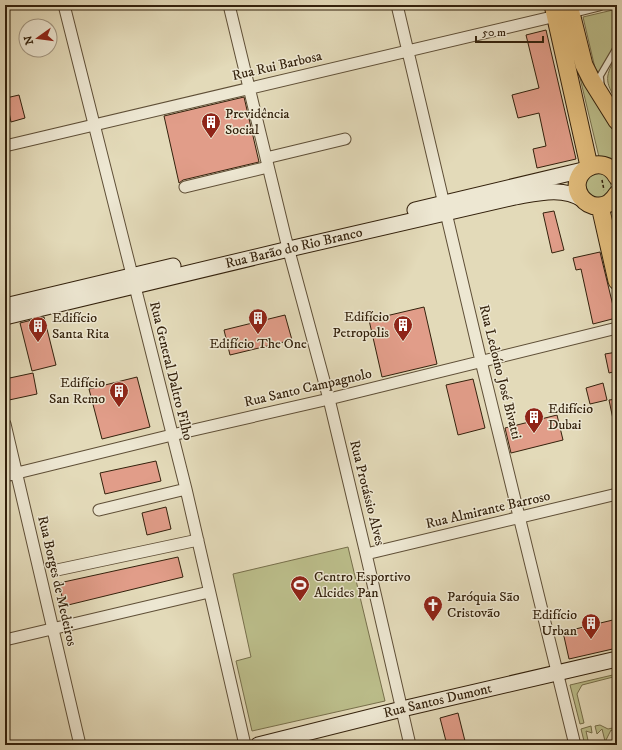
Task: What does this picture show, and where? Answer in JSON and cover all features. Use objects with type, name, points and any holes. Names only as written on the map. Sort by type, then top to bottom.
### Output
[{"type":"main road","points":[[562,9],[584,65],[592,81],[617,121]]},
{"type":"main road","points":[[562,9],[590,167]]},
{"type":"main road","points":[[617,177],[610,168],[590,167],[579,176],[577,182],[577,189],[588,204],[608,202],[617,281]]},
{"type":"main road","name":"Rua Barão do Rio Branco","points":[[5,306],[133,281],[445,208],[590,167]]},
{"type":"main road","name":"Rua Barão do Rio Branco","points":[[445,208],[550,191],[570,194],[584,200]]},
{"type":"main road","name":"Rua Barão do Rio Branco","points":[[5,317],[133,281]]},
{"type":"main road","name":"Rua Santos Dumont","points":[[258,745],[402,709],[617,659]]},
{"type":"street","name":"Rua General Daltro Filho","points":[[64,5],[186,489],[245,745]]},
{"type":"street","name":"Rua Protássio Alves","points":[[229,5],[287,245],[329,399],[410,745]]},
{"type":"street","name":"Rua Ledoíno José Bivatti","points":[[396,5],[575,745]]},
{"type":"street","name":"Rua Rui Barbosa","points":[[5,146],[408,51],[562,9],[599,5]]},
{"type":"street","points":[[185,187],[345,139]]},
{"type":"street","name":"Rua Santo Campagnolo","points":[[5,476],[172,435],[329,399],[617,328]]},
{"type":"street","name":"Rua Borges de Medeiros","points":[[5,424],[80,745]]},
{"type":"street","points":[[99,510],[186,489]]},
{"type":"street","name":"Rua Almirante Barroso","points":[[366,554],[617,494]]},
{"type":"street","points":[[57,570],[198,540]]},
{"type":"street","points":[[5,640],[209,592]]},
{"type":"lane","points":[[617,47],[600,76],[600,82],[617,118]]},
{"type":"path","points":[[590,167],[608,202]]},
{"type":"green space","points":[[617,9],[617,47],[600,75],[595,68],[583,17]]},
{"type":"green space","points":[[617,55],[617,101],[608,83],[608,74]]},
{"type":"green space","points":[[576,61],[617,130],[617,164],[612,160],[599,157]]},
{"type":"green space","points":[[598,173],[607,177],[611,186],[607,195],[598,199],[589,195],[585,186],[589,177]]},
{"type":"green space","points":[[348,547],[385,701],[252,731],[236,661],[251,657],[233,574]]},
{"type":"green space","points":[[617,674],[617,676],[582,685],[577,694],[584,723],[580,724],[570,685]]},
{"type":"green space","points":[[600,725],[608,729],[617,727],[617,734],[611,730],[606,740],[611,745],[606,745],[602,729],[597,734],[595,726]]},
{"type":"green space","points":[[591,726],[592,733],[586,731],[589,745],[585,745],[581,729]]},
{"type":"building","points":[[546,30],[576,159],[537,168],[533,149],[546,146],[539,113],[518,118],[512,95],[539,88],[526,35]]},
{"type":"building","points":[[19,95],[25,118],[11,122],[6,98]]},
{"type":"building","name":"Previdência Social","points":[[244,97],[259,162],[183,180],[179,183],[164,116]]},
{"type":"building","points":[[554,211],[564,250],[552,253],[543,213]]},
{"type":"building","points":[[600,252],[616,318],[593,324],[581,269],[576,270],[573,258]]},
{"type":"building","name":"Edifício Petropolis","points":[[424,307],[437,364],[382,377],[369,320]]},
{"type":"building","name":"Edifício The One","points":[[285,315],[292,340],[230,355],[224,330]]},
{"type":"building","name":"Edifício Santa Rita","points":[[44,317],[56,365],[32,371],[20,323]]},
{"type":"building","points":[[617,352],[617,371],[609,373],[605,354]]},
{"type":"building","points":[[33,373],[37,394],[9,400],[5,379]]},
{"type":"building","name":"Edifício San Remo","points":[[137,377],[150,427],[102,439],[89,389]]},
{"type":"building","points":[[473,379],[485,428],[458,435],[446,385]]},
{"type":"building","points":[[603,383],[607,400],[590,404],[586,388]]},
{"type":"building","points":[[617,399],[617,424],[614,424],[609,400]]},
{"type":"building","name":"Edifício Dubai","points":[[557,415],[563,440],[511,453],[505,428]]},
{"type":"building","points":[[156,461],[161,481],[105,494],[100,473]]},
{"type":"building","points":[[166,507],[171,529],[147,535],[142,513]]},
{"type":"building","points":[[178,557],[183,577],[64,606],[59,583]]},
{"type":"building","name":"Edifício Urban","points":[[617,619],[617,648],[569,659],[563,632]]},
{"type":"building","points":[[458,713],[466,745],[447,745],[440,718]]},
{"type":"place","name":"Previdência Social","points":[[211,139]]},
{"type":"place","name":"Edifício The One","points":[[258,335]]},
{"type":"place","name":"Edifício Petropolis","points":[[403,342]]},
{"type":"place","name":"Edifício Santa Rita","points":[[38,343]]},
{"type":"place","name":"Edifício San Remo","points":[[119,408]]},
{"type":"place","name":"Edifício Dubai","points":[[534,434]]},
{"type":"place","name":"Centro Esportivo Alcides Pan","points":[[300,602]]},
{"type":"place","name":"Paróquia São Cristovão","points":[[433,622]]},
{"type":"place","name":"Edifício Urban","points":[[591,640]]}]
